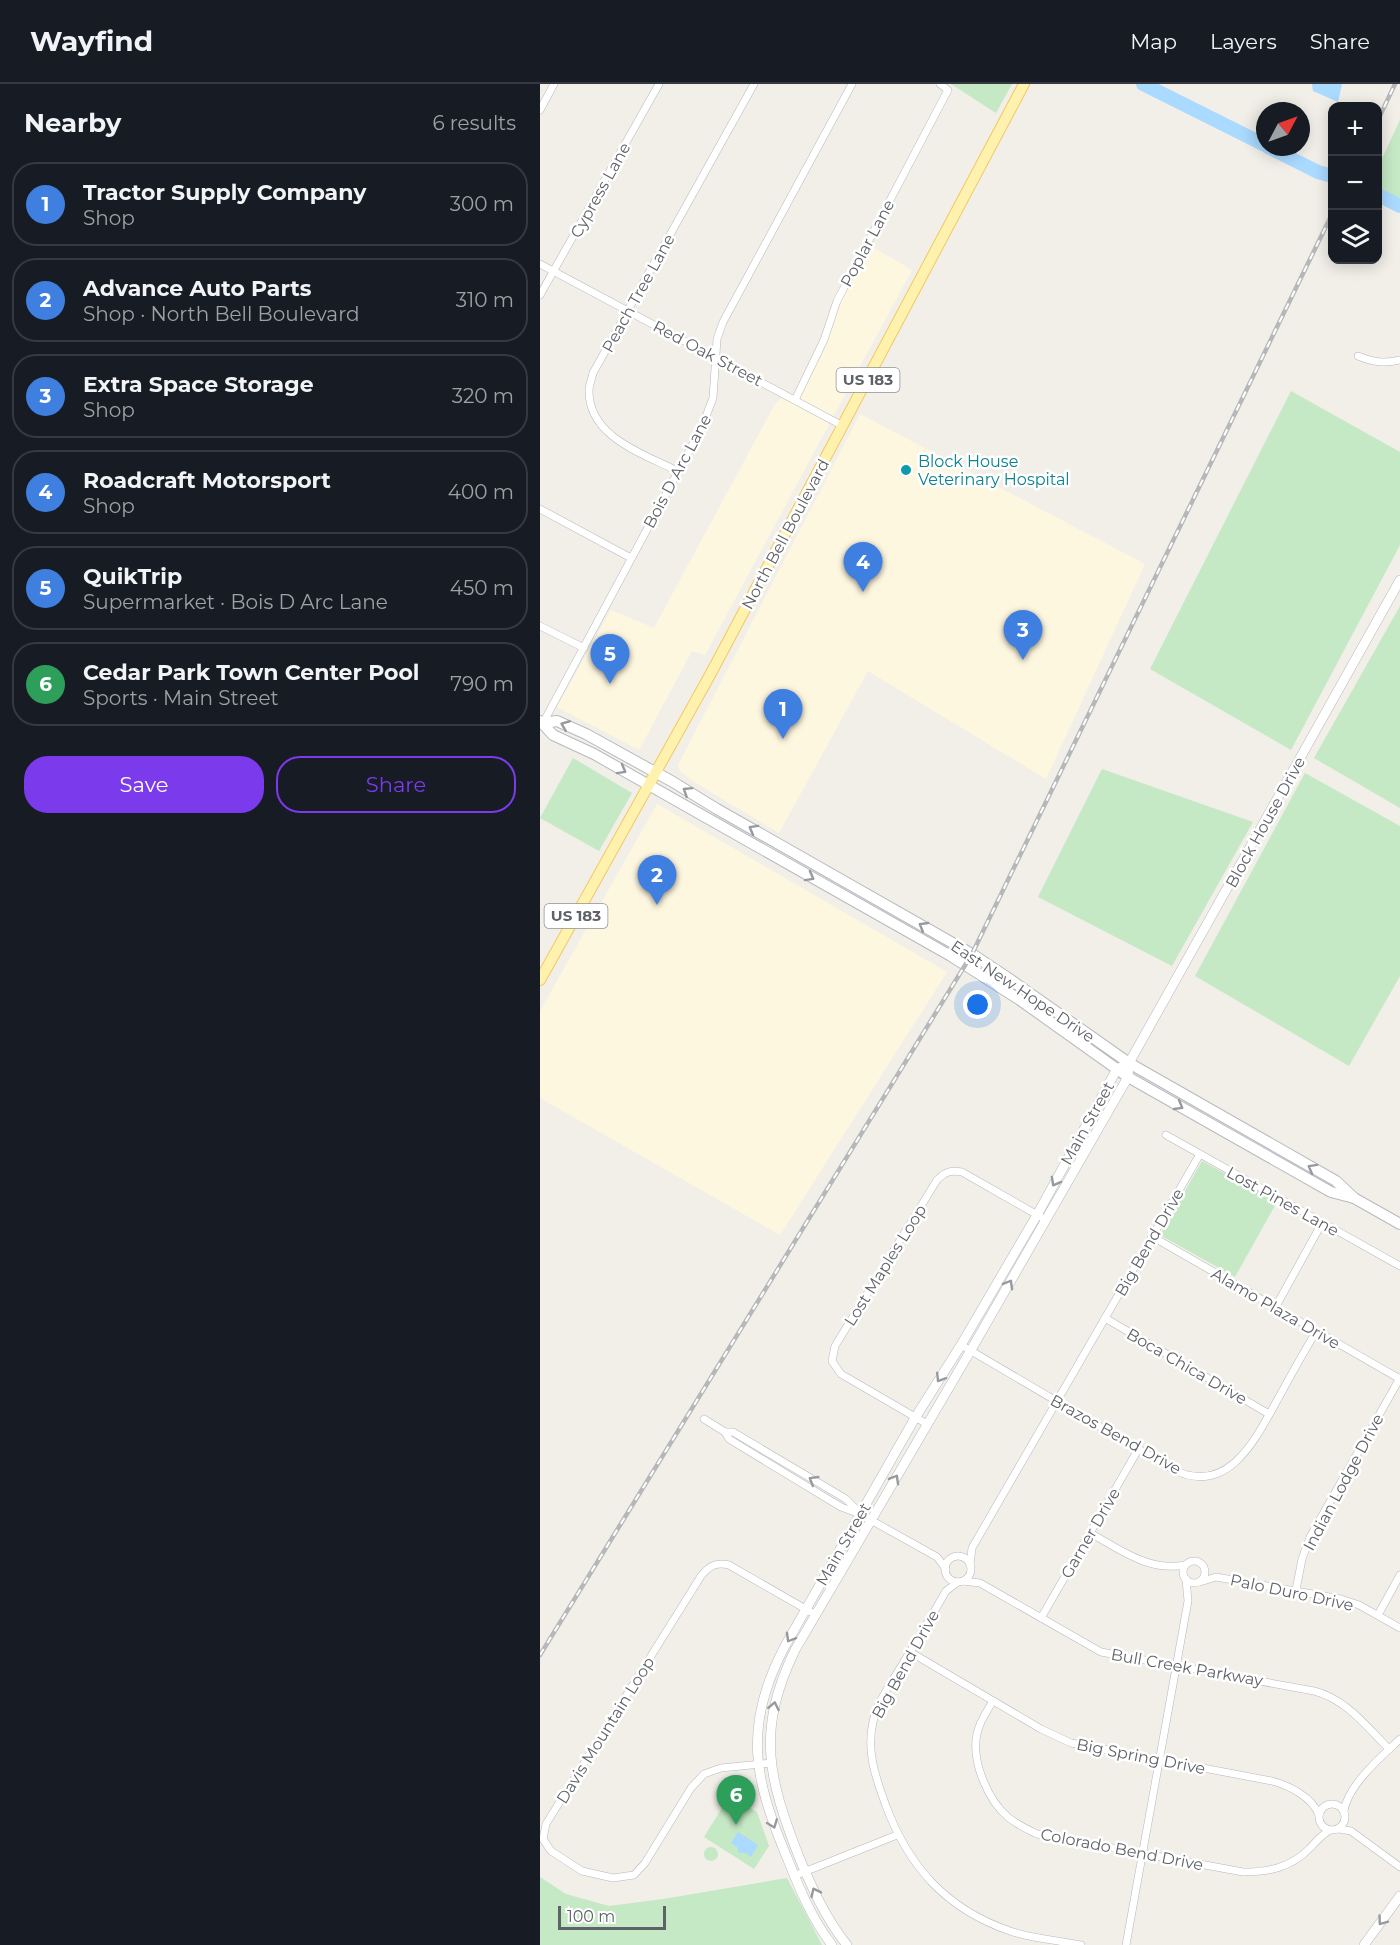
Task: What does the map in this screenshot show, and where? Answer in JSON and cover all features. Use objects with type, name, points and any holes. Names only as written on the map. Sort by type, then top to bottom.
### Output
[{"type":"main road","name":"North Bell Boulevard","points":[[540,980],[650,786],[1024,84]]},
{"type":"main road","name":"East New Hope Drive","points":[[542,722],[557,722],[567,726],[657,773],[972,954],[1129,1063],[1336,1181],[1354,1198],[1400,1224]]},
{"type":"main road","name":"East New Hope Drive","points":[[542,722],[553,735],[650,786],[951,956],[1020,1000],[1128,1077],[1331,1192],[1354,1198]]},
{"type":"street","points":[[540,110],[554,84]]},
{"type":"street","name":"Cypress Lane","points":[[540,295],[659,84]]},
{"type":"street","name":"Peach Tree Lane","points":[[679,472],[619,442],[602,427],[593,411],[589,391],[593,373],[754,84]]},
{"type":"street","name":"Bois D Arc Lane","points":[[542,722],[710,411],[717,339],[730,307],[852,84]]},
{"type":"street","name":"Poplar Lane","points":[[795,400],[824,340],[837,301],[948,90],[940,84]]},
{"type":"street","name":"Red Oak Street","points":[[540,264],[843,426]]},
{"type":"street","points":[[1358,356],[1373,362],[1384,363],[1400,360]]},
{"type":"street","points":[[540,508],[631,558]]},
{"type":"street","name":"Block House Drive","points":[[1129,1063],[1400,580]]},
{"type":"street","points":[[540,626],[584,648]]},
{"type":"street","name":"Main Street","points":[[832,1945],[813,1916],[767,1810],[758,1765],[757,1742],[763,1694],[774,1667],[806,1609],[915,1418],[961,1345],[1037,1215],[1117,1069],[1129,1063]]},
{"type":"street","name":"Main Street","points":[[844,1944],[805,1872],[780,1806],[771,1763],[770,1742],[776,1698],[795,1650],[1128,1077],[1129,1063]]},
{"type":"street","name":"Lost Pines Lane","points":[[1166,1135],[1400,1266]]},
{"type":"street","name":"Big Bend Drive","points":[[970,1566],[972,1548],[1200,1154]]},
{"type":"street","name":"Lost Maples Loop","points":[[927,1424],[841,1374],[832,1361],[835,1346],[942,1175],[949,1171],[962,1172],[1046,1221]]},
{"type":"street","points":[[1275,1308],[1322,1223]]},
{"type":"street","name":"Alamo Plaza Drive","points":[[1153,1237],[1400,1378]]},
{"type":"street","name":"Boca Chica Drive","points":[[1105,1318],[1269,1414]]},
{"type":"street","name":"Brazos Bend Drive","points":[[961,1345],[1179,1472],[1206,1476],[1219,1473],[1242,1457],[1316,1332]]},
{"type":"street","name":"Indian Lodge Drive","points":[[1296,1590],[1302,1559],[1310,1538],[1400,1378]]},
{"type":"street","points":[[704,1419],[726,1432],[729,1439],[841,1507],[860,1514],[937,1557],[952,1580],[961,1581],[969,1576],[970,1566],[966,1559],[937,1557]]},
{"type":"street","name":"Garner Drive","points":[[1041,1618],[1139,1448]]},
{"type":"street","points":[[1090,1533],[1141,1562],[1170,1568],[1190,1582],[1198,1583]]},
{"type":"street","name":"Big Bend Drive","points":[[956,1557],[972,1548]]},
{"type":"street","points":[[947,1572],[948,1562],[956,1557]]},
{"type":"street","points":[[1170,1568],[1195,1561],[1204,1566],[1206,1573],[1188,1601]]},
{"type":"street","name":"Davis Mountain Loop","points":[[771,1763],[721,1768],[704,1774],[691,1788],[645,1863],[634,1875],[613,1878],[582,1871],[551,1851],[543,1839],[546,1824],[702,1576],[711,1566],[721,1563],[729,1565],[816,1615]]},
{"type":"street","points":[[1125,1945],[1188,1601],[1183,1571],[1185,1565]]},
{"type":"street","name":"Bull Creek Parkway","points":[[970,1566],[980,1583]]},
{"type":"street","name":"Palo Duro Drive","points":[[1204,1566],[1216,1577]]},
{"type":"street","name":"Big Bend Drive","points":[[946,1591],[947,1572]]},
{"type":"street","points":[[1377,1615],[1400,1575]]},
{"type":"street","name":"Palo Duro Drive","points":[[1198,1583],[1216,1577],[1341,1599],[1400,1628]]},
{"type":"street","name":"Big Bend Drive","points":[[961,1581],[946,1591],[880,1704],[873,1720],[870,1757],[897,1835],[925,1875],[960,1907],[980,1919],[1011,1931],[1081,1945]]},
{"type":"street","name":"Bull Creek Parkway","points":[[961,1581],[980,1583],[1101,1652],[1332,1696],[1389,1749]]},
{"type":"street","name":"Big Spring Drive","points":[[910,1652],[1041,1729],[1071,1743],[1272,1781],[1293,1790],[1315,1805]]},
{"type":"street","name":"Colorado Bend Drive","points":[[993,1701],[977,1732],[976,1752],[993,1798],[1007,1816],[1024,1828],[1043,1835],[1243,1872],[1266,1872],[1280,1868],[1308,1850],[1319,1837],[1330,1830]]},
{"type":"street","points":[[1351,1831],[1344,1811],[1346,1800],[1366,1773],[1400,1739]]},
{"type":"street","points":[[1346,1800],[1315,1805],[1320,1819],[1330,1830],[1351,1831],[1400,1867]]},
{"type":"street","points":[[1331,1804],[1344,1811]]},
{"type":"street","points":[[1319,1837],[1322,1809],[1331,1804]]},
{"type":"street","points":[[1339,1829],[1346,1819]]},
{"type":"street","points":[[794,1876],[897,1835]]},
{"type":"street","points":[[1364,1945],[1400,1896]]},
{"type":"shaded area","points":[[864,242],[912,270],[705,655],[692,651],[639,750],[557,707],[611,610],[654,628],[774,406],[781,398],[791,402],[820,339],[834,297]]},
{"type":"shaded area","points":[[860,414],[1145,564],[1046,779],[868,671],[779,833],[691,780],[680,771],[678,765]]},
{"type":"shaded area","points":[[657,804],[947,972],[780,1235],[540,1098],[540,1011]]},
{"type":"green space","points":[[951,84],[1012,84],[996,113]]},
{"type":"green space","points":[[1400,120],[1400,206],[1382,197],[1382,158]]},
{"type":"green space","points":[[1291,391],[1400,452],[1400,545],[1291,750],[1150,669]]},
{"type":"green space","points":[[1400,606],[1400,808],[1314,758]]},
{"type":"green space","points":[[573,758],[632,793],[599,851],[540,818]]},
{"type":"green space","points":[[1102,769],[1253,822],[1172,966],[1038,897]]},
{"type":"green space","points":[[1305,773],[1400,826],[1400,976],[1349,1066],[1195,976]]},
{"type":"green space","points":[[1202,1161],[1277,1202],[1235,1277],[1160,1235]]},
{"type":"green space","points":[[730,1795],[757,1812],[769,1846],[754,1869],[704,1837]]},
{"type":"green space","points":[[708,1847],[714,1847],[718,1854],[714,1861],[708,1861],[704,1857],[704,1851]]},
{"type":"green space","points":[[540,1877],[566,1894],[609,1906],[787,1878],[822,1945],[540,1945]]},
{"type":"water","points":[[1312,84],[1342,84],[1338,102],[1313,91]]},
{"type":"water","points":[[738,1832],[758,1845],[751,1857],[746,1853],[739,1853],[737,1847],[731,1843]]},
{"type":"waterway","points":[[1143,84],[1256,140]]},
{"type":"waterway","points":[[1286,156],[1328,175]]},
{"type":"waterway","points":[[1382,197],[1400,206]]},
{"type":"railway","points":[[1382,112],[1395,84]]},
{"type":"railway","points":[[540,1655],[972,954],[1328,222]]},
{"type":"place","name":"Block House Veterinary Hospital","points":[[906,470]]},
{"type":"place","name":"Roadcraft Motorsport","points":[[863,592]]},
{"type":"place","name":"Extra Space Storage","points":[[1023,660]]},
{"type":"place","name":"QuikTrip","points":[[610,684]]},
{"type":"place","name":"Tractor Supply Company","points":[[783,739]]},
{"type":"place","name":"Advance Auto Parts","points":[[657,905]]},
{"type":"place","name":"Cedar Park Town Center Pool","points":[[736,1825]]}]
